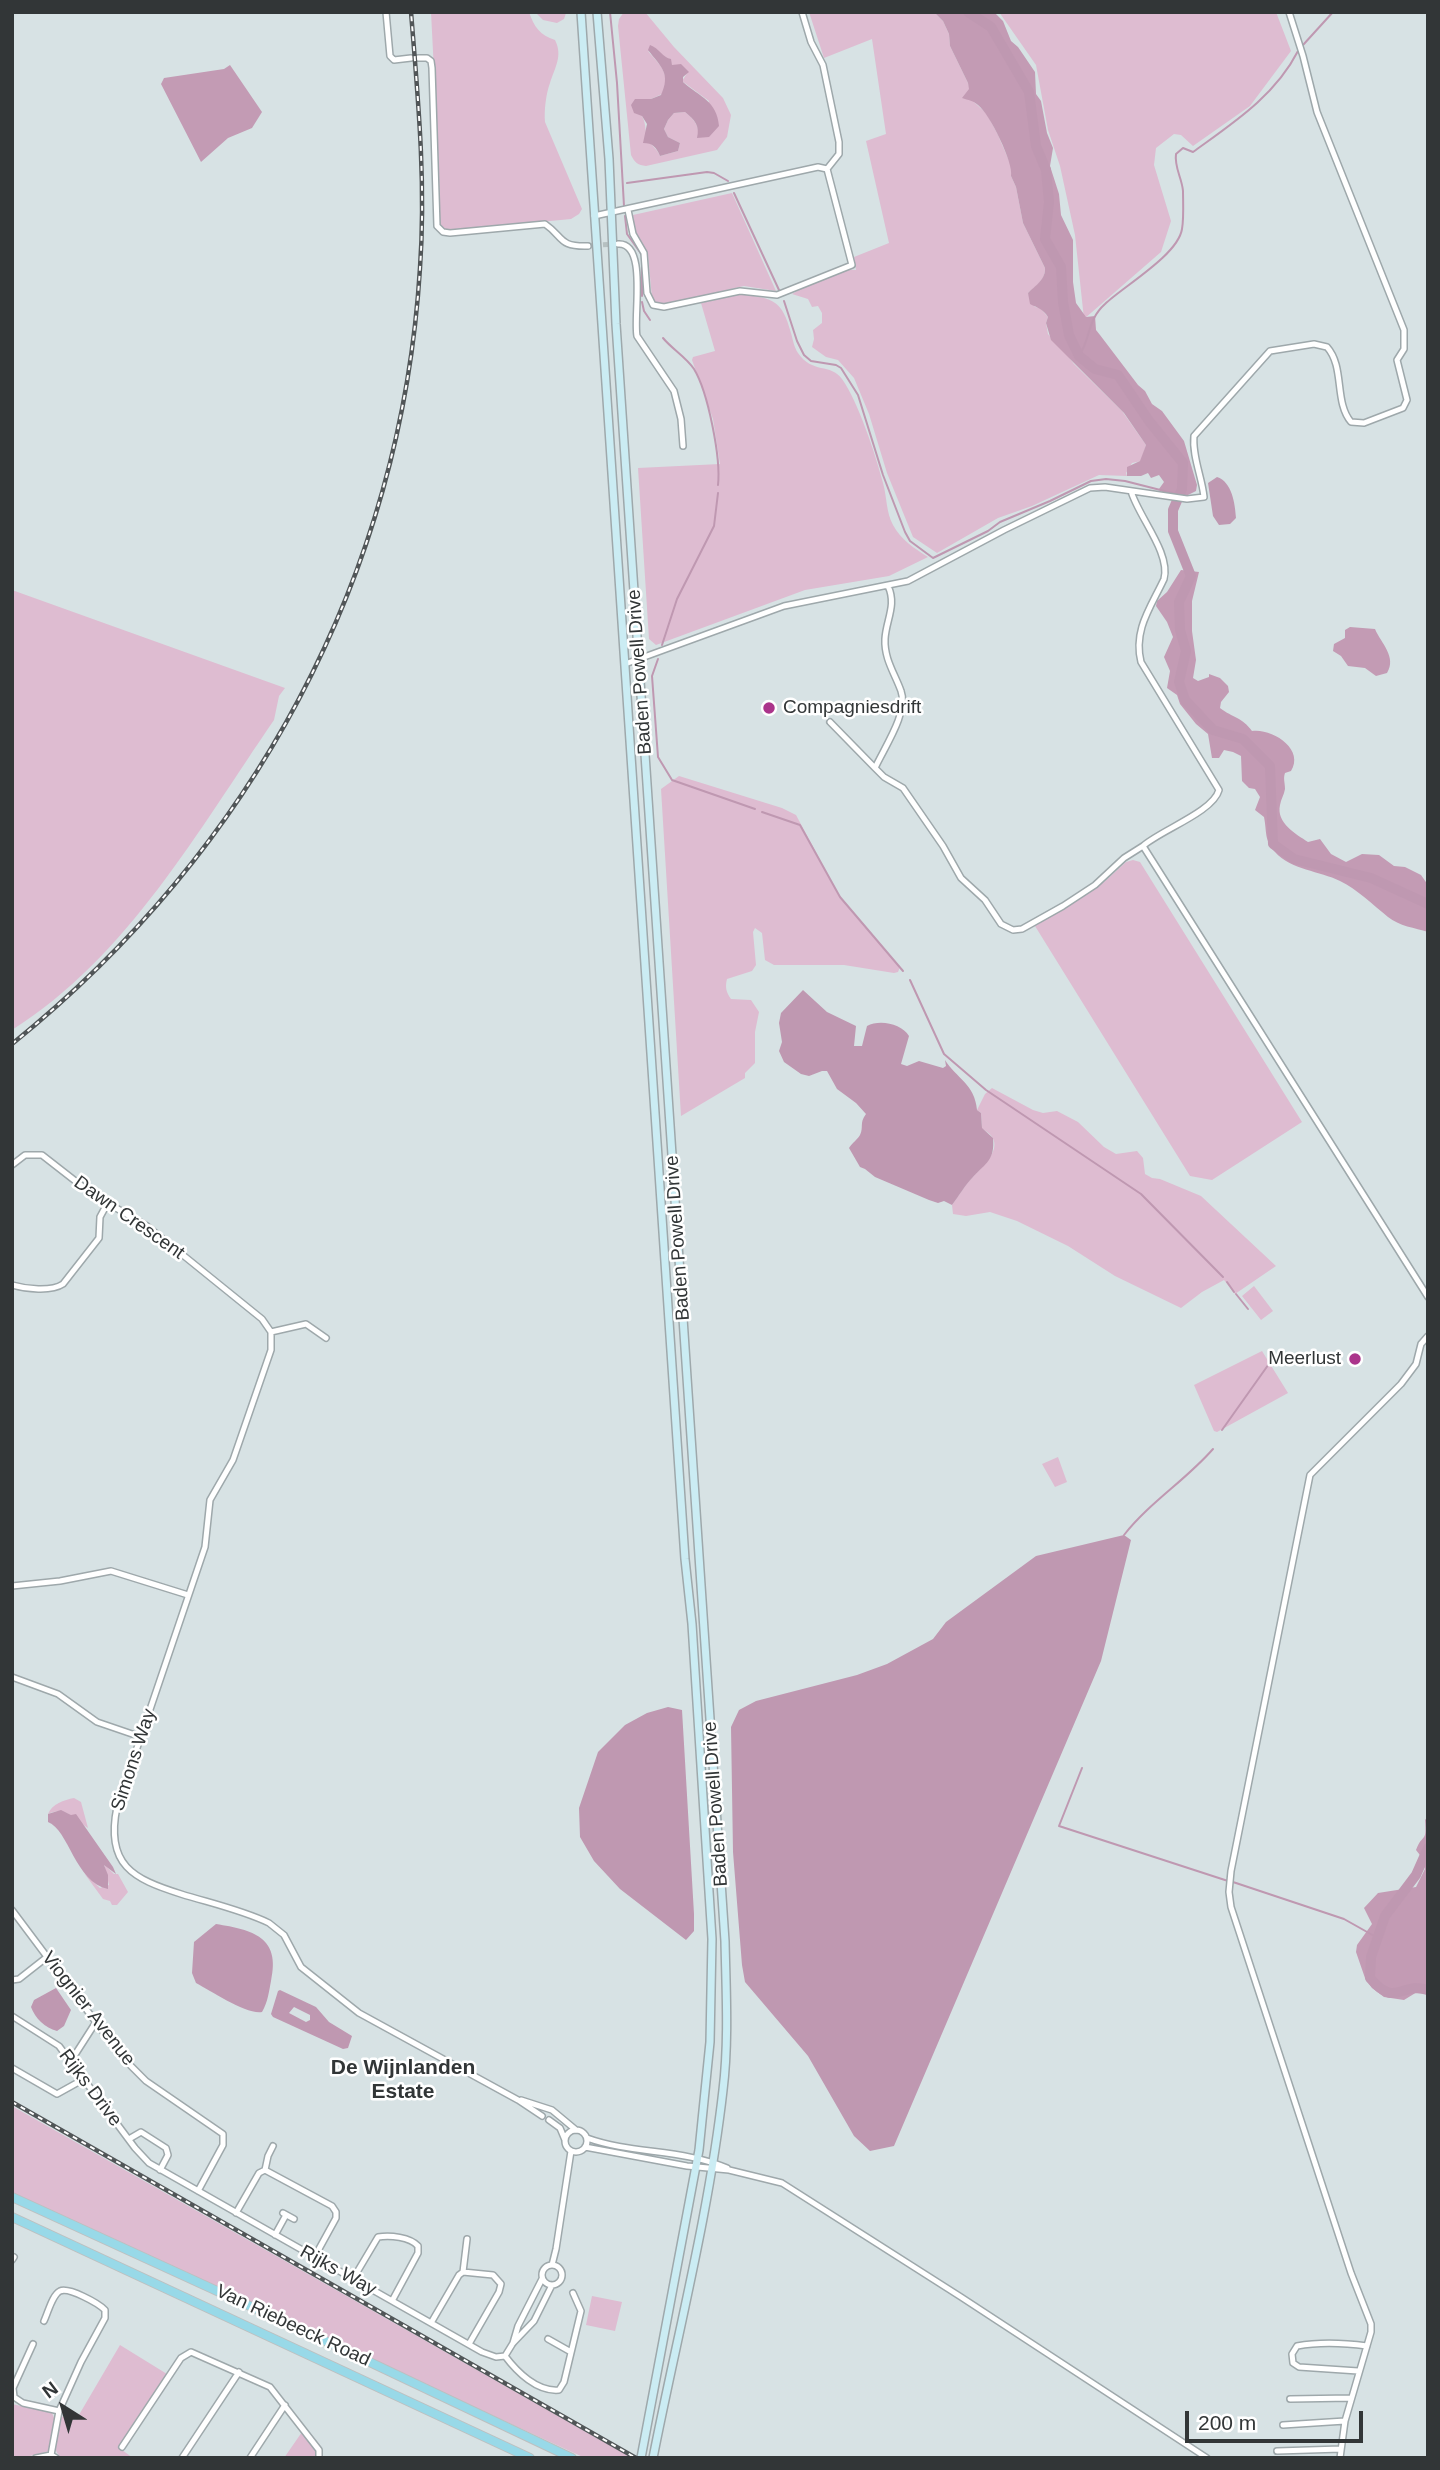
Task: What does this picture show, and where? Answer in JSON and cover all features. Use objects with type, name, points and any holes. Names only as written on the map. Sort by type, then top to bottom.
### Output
[{"type":"main road","name":"Baden Powell Drive","points":[[581,12],[712,1940],[709,2064],[697,2164],[641,2458]]},
{"type":"main road","name":"Baden Powell Drive","points":[[597,12],[609,159],[610,213],[639,659],[725,1941],[723,2088],[713,2166],[653,2458]]},
{"type":"main road","name":"Van Riebeeck Road","points":[[12,2197],[572,2458]]},
{"type":"main road","name":"Van Riebeeck Road","points":[[12,2217],[530,2458]]},
{"type":"main road","points":[[113,2263],[122,2247]]},
{"type":"main road","points":[[304,2352],[313,2335]]},
{"type":"street","points":[[386,12],[390,56],[394,60],[427,58],[432,68],[437,226],[443,232],[450,233],[545,224],[549,225],[561,241],[571,246],[588,246]]},
{"type":"street","points":[[802,12],[811,42],[823,65],[839,142],[839,154],[827,169]]},
{"type":"street","points":[[625,664],[785,606],[888,586],[915,578],[1090,488],[1105,486],[1188,499],[1204,497],[1193,445],[1194,436],[1270,351],[1314,344],[1330,349],[1345,414],[1351,422],[1364,423],[1403,408],[1407,400],[1397,360],[1404,349],[1404,330],[1317,112],[1289,12]]},
{"type":"street","points":[[594,216],[818,167],[827,169]]},
{"type":"street","points":[[637,295],[653,305],[664,307],[740,290],[777,295],[850,266],[853,262],[827,169]]},
{"type":"street","points":[[628,210],[633,234],[644,253],[650,301]]},
{"type":"street","points":[[618,244],[623,243],[629,247],[635,257],[637,336],[674,391],[681,419],[683,446]]},
{"type":"street","points":[[830,722],[875,768],[908,794],[961,878],[985,900],[1001,924],[1013,930],[1022,929],[1063,906],[1095,885],[1125,858],[1163,831],[1212,802],[1219,790],[1142,662],[1139,650],[1140,630],[1166,570],[1130,491]]},
{"type":"street","points":[[875,768],[898,720],[903,699],[885,646],[892,596],[888,586]]},
{"type":"street","points":[[1143,846],[1428,1297]]},
{"type":"street","name":"Dawn Crescent","points":[[12,1165],[25,1155],[42,1156],[107,1204],[147,1227],[262,1319],[271,1332]]},
{"type":"street","points":[[12,1284],[49,1288],[57,1288],[63,1284],[99,1238],[100,1217],[107,1204]]},
{"type":"street","points":[[271,1332],[306,1324],[326,1338]]},
{"type":"street","name":"Simons Way","points":[[271,1332],[271,1350],[233,1460],[210,1500],[207,1537],[117,1807],[114,1828],[118,1853],[132,1873],[152,1885],[269,1923],[284,1935],[301,1967],[359,2013],[518,2100],[560,2128],[565,2140]]},
{"type":"street","points":[[1340,2458],[1345,2421],[1371,2324],[1354,2283],[1231,1907],[1229,1892],[1310,1475],[1411,1372],[1421,1344],[1428,1336]]},
{"type":"street","points":[[12,1586],[60,1581],[111,1571],[188,1595]]},
{"type":"street","points":[[12,1677],[58,1694],[97,1722],[141,1737]]},
{"type":"street","name":"Viognier Avenue","points":[[12,1910],[122,2057],[146,2081],[223,2134],[223,2145],[198,2191]]},
{"type":"street","points":[[12,1980],[19,1979],[47,1957]]},
{"type":"street","name":"Rijks Drive","points":[[12,2016],[53,2040],[142,2157],[160,2169]]},
{"type":"street","points":[[71,2062],[96,2022]]},
{"type":"street","points":[[12,2068],[57,2094],[85,2079]]},
{"type":"street","name":"Simons Way","points":[[518,2100],[552,2110],[577,2130]]},
{"type":"street","points":[[697,2164],[587,2137],[577,2130],[570,2132],[565,2140],[571,2151],[577,2152],[585,2147],[697,2164],[713,2166],[782,2183],[1207,2458]]},
{"type":"street","points":[[129,2139],[141,2132],[166,2148],[168,2155],[160,2169]]},
{"type":"street","points":[[585,2147],[587,2137]]},
{"type":"street","points":[[265,2170],[273,2146]]},
{"type":"street","points":[[571,2151],[552,2265],[543,2270],[542,2279],[505,2356],[522,2375],[555,2391],[559,2390],[564,2382],[581,2311],[573,2293]]},
{"type":"street","name":"Rijks Way","points":[[160,2169],[489,2355],[505,2356]]},
{"type":"street","points":[[236,2213],[259,2173],[265,2170]]},
{"type":"street","points":[[265,2170],[335,2210],[336,2218],[314,2258]]},
{"type":"street","points":[[275,2235],[284,2214],[294,2219]]},
{"type":"street","points":[[353,2279],[378,2237],[413,2240],[418,2246],[418,2253],[392,2301]]},
{"type":"street","points":[[431,2323],[463,2272],[467,2239]]},
{"type":"street","points":[[513,2343],[527,2330],[552,2285],[559,2282],[562,2276],[558,2267],[552,2265]]},
{"type":"street","points":[[463,2272],[493,2276],[501,2284],[469,2344]]},
{"type":"street","points":[[542,2279],[552,2285]]},
{"type":"street","points":[[36,2458],[54,2456],[59,2411],[105,2318],[105,2310],[99,2304],[67,2290],[60,2291],[44,2321]]},
{"type":"street","points":[[529,2305],[539,2311]]},
{"type":"street","points":[[548,2339],[571,2352]]},
{"type":"street","points":[[33,2344],[13,2388],[14,2397],[23,2403],[59,2411]]},
{"type":"street","points":[[1358,2371],[1298,2367],[1293,2362],[1292,2354],[1297,2347],[1306,2345],[1367,2346]]},
{"type":"street","points":[[122,2447],[185,2354],[197,2353],[270,2387],[321,2457]]},
{"type":"street","points":[[182,2458],[239,2372]]},
{"type":"street","points":[[1290,2399],[1351,2398]]},
{"type":"street","points":[[250,2458],[285,2405]]},
{"type":"street","points":[[1283,2425],[1345,2421]]},
{"type":"street","points":[[1278,2451],[1340,2449]]},
{"type":"shaded area","points":[[431,12],[529,12],[538,30],[555,40],[558,56],[547,92],[545,122],[582,209],[579,214],[571,219],[447,231],[440,226]]},
{"type":"shaded area","points":[[535,12],[566,13],[564,19],[557,23],[543,20]]},
{"type":"shaded area","points":[[624,12],[645,12],[723,98],[731,115],[727,137],[717,150],[646,166],[634,160],[631,155],[619,19]],"holes":[[[648,51],[667,58],[672,65],[688,72],[682,81],[709,101],[698,138],[697,126],[691,117],[685,112],[674,113],[664,129],[668,137],[680,143],[678,151],[660,156],[647,138],[642,116],[651,99],[662,94],[665,87],[665,75],[661,66]]]},
{"type":"shaded area","points":[[809,12],[934,12],[943,21],[949,34],[950,46],[974,102],[987,114],[1013,170],[1011,176],[1016,187],[1023,223],[1045,268],[1042,279],[1028,293],[1035,307],[1040,308],[1048,317],[1048,334],[1122,411],[1146,445],[1141,461],[1132,463],[1127,476],[1099,475],[1032,506],[998,518],[937,553],[913,537],[887,473],[869,414],[854,378],[838,360],[826,357],[812,347],[813,330],[822,323],[822,313],[818,306],[812,307],[808,299],[792,294],[831,274],[856,270],[854,257],[889,243],[866,141],[886,134],[872,39],[824,58]]},
{"type":"shaded area","points":[[934,12],[994,12],[1003,21],[1011,41],[1035,72],[1036,94],[1041,101],[1047,133],[1053,148],[1050,166],[1059,194],[1061,215],[1073,240],[1076,303],[1086,317],[1095,316],[1096,330],[1184,441],[1197,485],[1196,491],[1186,496],[1163,493],[1159,489],[1164,482],[1159,475],[1151,478],[1148,473],[1127,476],[1127,467],[1140,461],[1146,445],[1124,413],[1051,340],[1046,323],[1048,317],[1042,310],[1030,304],[1028,293],[1042,279],[1045,268],[1023,223],[1005,151],[983,110],[975,102],[962,98],[969,89],[968,83],[950,46],[949,34],[943,21]]},
{"type":"shaded area","points":[[999,12],[1276,12],[1291,51],[1250,106],[1193,146],[1181,135],[1174,134],[1156,148],[1154,165],[1171,221],[1161,252],[1084,319],[1075,235],[1060,166],[1048,130],[1036,65]]},
{"type":"shaded area","points":[[650,45],[671,59],[672,65],[681,64],[689,72],[683,77],[683,82],[711,105],[719,126],[709,137],[697,138],[697,127],[692,118],[685,112],[674,113],[664,129],[668,137],[680,143],[678,151],[660,156],[654,146],[643,143],[647,124],[642,116],[634,113],[631,105],[635,99],[651,99],[661,95],[664,87],[665,76],[648,50]]},
{"type":"shaded area","points":[[230,65],[262,112],[252,128],[228,138],[201,162],[161,84],[164,78],[224,69]]},
{"type":"shaded area","points":[[732,193],[776,291],[744,286],[661,305],[655,303],[652,298],[648,255],[635,232],[633,215]]},
{"type":"shaded area","points":[[742,294],[769,300],[780,307],[798,353],[803,359],[809,364],[838,374],[842,379],[860,414],[871,444],[893,525],[904,539],[928,557],[889,576],[805,590],[656,645],[649,639],[638,468],[720,464],[713,419],[692,360],[693,357],[715,351],[701,303]]},
{"type":"shaded area","points":[[1217,477],[1226,483],[1234,500],[1236,518],[1230,524],[1219,525],[1213,516],[1208,483]]},
{"type":"shaded area","points":[[1181,570],[1199,572],[1192,601],[1196,660],[1193,678],[1198,681],[1209,677],[1209,674],[1220,678],[1228,686],[1229,692],[1220,708],[1241,720],[1252,731],[1277,737],[1294,755],[1291,771],[1285,773],[1285,789],[1280,805],[1284,823],[1308,842],[1320,839],[1331,854],[1346,862],[1362,854],[1379,855],[1394,866],[1405,867],[1421,875],[1428,885],[1428,932],[1392,920],[1347,885],[1289,863],[1271,848],[1266,836],[1264,817],[1255,810],[1260,797],[1255,789],[1249,788],[1242,781],[1241,756],[1224,750],[1219,758],[1212,758],[1208,734],[1180,704],[1177,695],[1167,688],[1170,671],[1164,657],[1173,637],[1156,606]]},
{"type":"shaded area","points":[[12,590],[285,688],[279,696],[274,720],[158,889],[91,967],[53,1000],[12,1030]]},
{"type":"shaded area","points":[[1350,627],[1375,629],[1389,656],[1390,667],[1387,673],[1376,676],[1365,668],[1348,666],[1341,656],[1333,651],[1334,644],[1345,638],[1345,630]]},
{"type":"shaded area","points":[[679,776],[782,808],[796,815],[840,897],[900,967],[898,972],[894,973],[844,965],[774,965],[765,960],[762,933],[755,928],[753,932],[756,965],[752,971],[727,979],[726,987],[731,999],[751,1000],[759,1012],[755,1032],[755,1063],[745,1073],[745,1078],[681,1116],[661,789]]},
{"type":"shaded area","points":[[1126,862],[1140,862],[1302,1122],[1212,1180],[1190,1176],[1035,926],[1104,882]]},
{"type":"shaded area","points":[[803,990],[827,1012],[856,1026],[854,1046],[862,1046],[867,1026],[884,1023],[896,1026],[909,1036],[901,1064],[907,1066],[919,1061],[943,1068],[946,1066],[945,1060],[969,1088],[976,1101],[977,1110],[981,1113],[982,1128],[993,1138],[993,1151],[989,1161],[970,1180],[952,1205],[944,1201],[938,1203],[929,1200],[875,1177],[860,1167],[849,1148],[860,1135],[866,1114],[837,1089],[827,1071],[809,1076],[801,1074],[784,1062],[779,1051],[782,1042],[779,1023],[781,1013]]},
{"type":"shaded area","points":[[992,1088],[1033,1110],[1043,1113],[1057,1111],[1078,1122],[1104,1147],[1116,1154],[1137,1151],[1143,1158],[1145,1174],[1201,1196],[1276,1266],[1235,1294],[1224,1280],[1181,1308],[1115,1276],[1068,1246],[1017,1221],[990,1212],[966,1216],[953,1214],[952,1205],[992,1154],[994,1141],[982,1129],[981,1113],[977,1110],[985,1094]]},
{"type":"shaded area","points":[[1254,1286],[1273,1311],[1261,1320],[1242,1296]]},
{"type":"shaded area","points":[[1262,1351],[1288,1393],[1217,1432],[1214,1431],[1194,1385]]},
{"type":"shaded area","points":[[1058,1457],[1067,1482],[1055,1487],[1042,1464]]},
{"type":"shaded area","points":[[1124,1535],[1131,1540],[1101,1661],[894,2146],[870,2151],[854,2136],[808,2056],[745,1982],[733,1852],[731,1727],[739,1710],[756,1701],[857,1675],[887,1664],[933,1639],[946,1622],[1036,1556]]},
{"type":"shaded area","points":[[668,1707],[682,1710],[694,1914],[694,1931],[686,1940],[620,1889],[594,1861],[580,1837],[579,1808],[598,1752],[625,1725],[647,1713]]},
{"type":"shaded area","points":[[74,1798],[81,1802],[88,1828],[65,1812],[48,1814],[55,1805]]},
{"type":"shaded area","points":[[61,1810],[71,1815],[76,1814],[113,1867],[116,1874],[104,1865],[108,1875],[108,1889],[88,1877],[62,1835],[48,1822],[48,1814]]},
{"type":"shaded area","points":[[1428,1816],[1428,1995],[1417,1992],[1404,2000],[1384,1997],[1372,1988],[1365,1978],[1356,1952],[1357,1945],[1372,1924],[1364,1908],[1378,1893],[1416,1887],[1425,1869],[1423,1859],[1416,1850],[1425,1835],[1425,1820]]},
{"type":"shaded area","points":[[104,1864],[114,1874],[118,1874],[128,1892],[117,1905],[103,1899],[84,1873],[100,1888],[109,1885]]},
{"type":"shaded area","points":[[216,1924],[252,1933],[268,1945],[273,1966],[268,1996],[262,2012],[247,2010],[196,1983],[192,1973],[194,1942]]},
{"type":"shaded area","points":[[56,1988],[71,2010],[64,2026],[57,2031],[41,2022],[31,2007],[34,2000]]},
{"type":"shaded area","points":[[278,1991],[316,2007],[329,2022],[352,2036],[348,2048],[343,2049],[273,2017],[271,2014]],"holes":[[[294,2007],[310,2015],[310,2020],[306,2022],[289,2013]]]},
{"type":"shaded area","points":[[12,2106],[632,2458],[585,2458],[12,2194]]},
{"type":"shaded area","points":[[592,2296],[622,2302],[615,2331],[586,2325]]},
{"type":"shaded area","points":[[120,2345],[167,2374],[118,2447],[133,2458],[62,2458],[55,2444],[60,2416],[76,2420]]},
{"type":"shaded area","points":[[12,2404],[52,2413],[55,2420],[49,2451],[12,2458]]},
{"type":"shaded area","points":[[302,2432],[316,2451],[315,2458],[284,2458]]},
{"type":"waterway","points":[[610,12],[624,206]]},
{"type":"waterway","points":[[968,12],[991,27],[1029,92],[1036,146],[1046,170],[1049,202],[1045,239],[1061,267],[1063,302],[1069,335],[1079,356],[1095,369],[1118,375],[1149,421],[1183,463],[1182,489],[1173,510],[1173,531],[1191,576],[1179,602],[1180,630],[1186,651],[1179,682],[1185,700],[1213,730],[1243,739],[1270,766],[1273,844],[1294,859],[1371,878],[1428,904]]},
{"type":"waterway","points":[[1303,45],[1333,12]]},
{"type":"waterway","points":[[1079,356],[1099,310],[1149,270],[1178,239],[1183,225],[1183,191],[1176,154],[1183,148],[1193,152],[1252,108],[1278,82],[1298,51]]},
{"type":"waterway","points":[[627,183],[707,172],[728,181]]},
{"type":"waterway","points":[[734,193],[779,290]]},
{"type":"waterway","points":[[625,216],[627,234],[642,255]]},
{"type":"waterway","points":[[642,267],[642,296]]},
{"type":"waterway","points":[[784,301],[804,355],[811,361],[841,368],[858,395],[883,475],[905,532],[910,541],[933,558],[988,531],[1000,522],[1091,481],[1125,481],[1180,495]]},
{"type":"waterway","points":[[642,302],[650,320]]},
{"type":"waterway","points":[[663,338],[691,365],[699,379],[709,409],[715,442],[718,485]]},
{"type":"waterway","points":[[662,645],[677,599],[714,526],[718,493]]},
{"type":"waterway","points":[[658,659],[652,676],[658,757],[672,780],[755,809]]},
{"type":"waterway","points":[[762,812],[800,825],[840,897],[903,971]]},
{"type":"waterway","points":[[910,980],[944,1054],[986,1090],[1141,1194],[1223,1277]]},
{"type":"waterway","points":[[1227,1282],[1234,1292]]},
{"type":"waterway","points":[[1236,1294],[1248,1309]]},
{"type":"waterway","points":[[1222,1430],[1271,1361]]},
{"type":"waterway","points":[[1124,1535],[1213,1449]]},
{"type":"waterway","points":[[1082,1768],[1059,1826],[1228,1881]]},
{"type":"waterway","points":[[1428,1848],[1416,1875],[1385,1916],[1371,1957],[1370,1978],[1386,1992],[1419,1988],[1428,1990]]},
{"type":"waterway","points":[[1233,1882],[1344,1919],[1376,1937]]},
{"type":"tunnel","points":[[588,246],[614,244]]},
{"type":"railway","points":[[12,1044],[98,968],[174,884],[242,795],[299,699],[346,598],[382,492],[407,382],[420,268],[422,172],[411,12]]},
{"type":"railway","points":[[12,2102],[636,2458]]},
{"type":"place","name":"Compagniesdrift","points":[[769,708]]},
{"type":"place","name":"Meerlust","points":[[1355,1359]]},
{"type":"district","name":"De Wijnlanden Estate","points":[[403,2080]]}]
